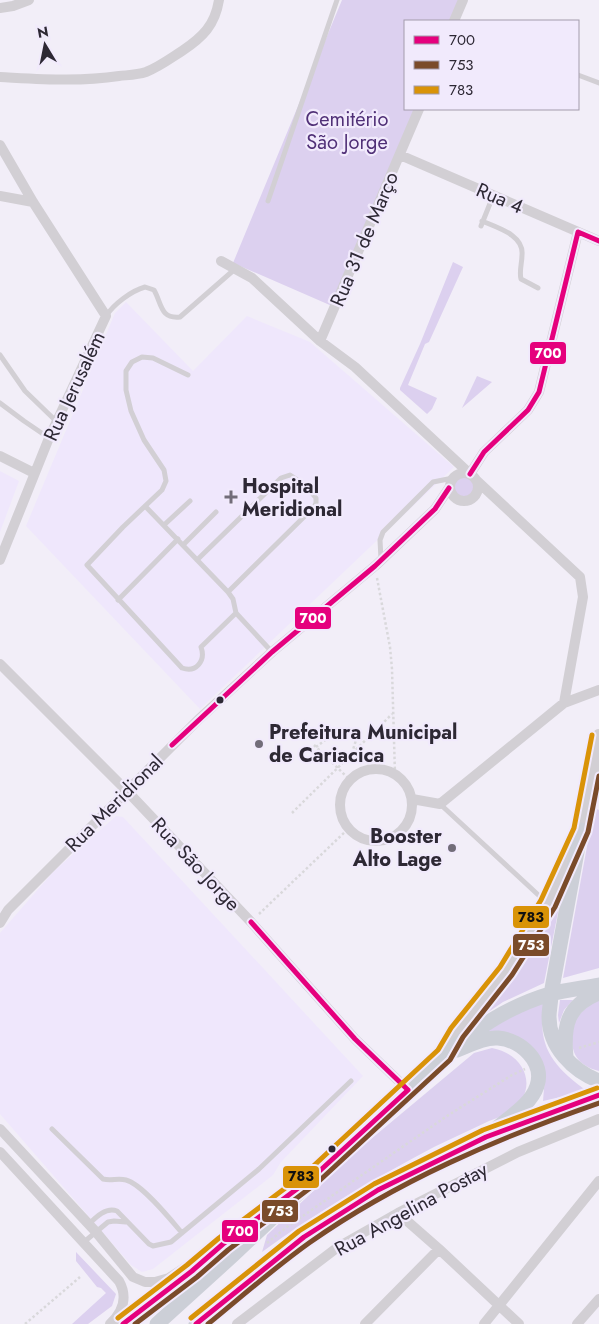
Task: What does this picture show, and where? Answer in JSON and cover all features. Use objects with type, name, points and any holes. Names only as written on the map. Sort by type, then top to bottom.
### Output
[{"type":"main road","points":[[599,736],[551,994],[549,1018],[552,1034],[566,1056],[582,1072],[599,1081]]},
{"type":"main road","points":[[593,764],[599,781]]},
{"type":"main road","points":[[444,1055],[457,1033],[506,971],[548,904],[582,830]]},
{"type":"main road","points":[[157,1324],[233,1255],[444,1055],[475,1030],[519,1005],[551,994],[599,985]]},
{"type":"main road","points":[[566,1056],[565,1032],[567,1021],[575,1007],[586,998],[599,993]]},
{"type":"main road","points":[[444,1055],[477,1042],[498,1038],[525,1048],[534,1060],[538,1073],[537,1085],[529,1101],[486,1136]]},
{"type":"main road","points":[[196,1324],[304,1237],[378,1190],[486,1136],[553,1110],[599,1095]]},
{"type":"main road","points":[[123,1324],[235,1236],[313,1178]]},
{"type":"street","points":[[0,8],[13,6],[29,0]]},
{"type":"street","points":[[0,77],[80,80],[145,72],[195,42],[212,24],[219,0]]},
{"type":"street","points":[[454,20],[462,0]]},
{"type":"street","name":"Rua 31 de Março","points":[[320,341],[419,110]]},
{"type":"street","name":"Rua Jerusalém","points":[[0,145],[33,202],[106,316],[49,438],[0,560]]},
{"type":"street","name":"Rua 4","points":[[400,155],[599,241]]},
{"type":"street","points":[[0,196],[33,202]]},
{"type":"street","points":[[449,488],[456,499],[467,500],[477,491],[473,477],[484,452],[528,410],[539,392],[578,232]]},
{"type":"street","points":[[221,261],[252,278],[320,341],[355,367],[580,577],[583,597],[564,703]]},
{"type":"street","points":[[0,456],[34,473]]},
{"type":"street","points":[[435,509],[449,488],[453,478],[461,473],[473,477]]},
{"type":"street","points":[[435,509],[478,496],[495,497]]},
{"type":"street","name":"Rua Meridional","points":[[0,923],[8,910],[198,720],[272,652],[378,563],[435,509]]},
{"type":"street","name":"Rua São Jorge","points":[[0,664],[126,792],[250,922],[355,1038],[408,1090]]},
{"type":"street","points":[[412,799],[440,804],[564,703],[599,690]]},
{"type":"street","points":[[373,769],[384,770],[395,775],[404,782],[412,799],[411,814],[407,824],[390,839],[367,841],[356,836],[348,829],[342,819],[340,797],[344,787],[350,780],[362,772],[373,769]]},
{"type":"street","name":"Rua Angelina Postay","points":[[237,1324],[338,1247],[398,1213],[518,1152],[599,1119]]},
{"type":"street","points":[[0,1129],[92,1228],[129,1274],[139,1280],[150,1283],[168,1278],[235,1236]]},
{"type":"street","points":[[0,1152],[122,1285],[124,1304],[110,1324]]},
{"type":"street","points":[[484,1324],[599,1181]]},
{"type":"street","points":[[398,1213],[519,1324]]},
{"type":"street","points":[[365,1324],[439,1249]]},
{"type":"street","points":[[577,1324],[599,1299]]},
{"type":"lane","points":[[268,201],[337,0]]},
{"type":"lane","points":[[579,75],[599,83]]},
{"type":"lane","points":[[494,195],[482,224],[518,239],[522,245],[521,279],[538,288]]},
{"type":"lane","points":[[106,316],[111,309],[136,290],[145,287],[154,290],[166,314],[171,317],[180,317],[235,269]]},
{"type":"lane","points":[[0,355],[25,391],[57,422]]},
{"type":"lane","points":[[188,375],[152,358],[142,357],[132,362],[126,371],[126,390],[131,410],[144,440],[164,470],[166,481],[162,490],[87,563],[87,568],[182,668],[188,670],[194,669],[202,662],[201,647],[236,613]]},
{"type":"lane","points":[[0,403],[49,438]]},
{"type":"lane","points":[[197,560],[285,476],[290,475],[305,485],[316,498],[314,508],[228,592]]},
{"type":"lane","points":[[378,563],[380,540],[383,532],[433,482],[453,478]]},
{"type":"lane","points":[[164,525],[190,501]]},
{"type":"lane","points":[[145,506],[228,592],[233,599],[236,613],[272,652]]},
{"type":"lane","points":[[183,545],[216,512]]},
{"type":"lane","points":[[118,600],[178,539]]},
{"type":"lane","points":[[440,804],[548,904]]},
{"type":"lane","points":[[84,1242],[92,1228],[106,1211],[113,1209],[153,1246],[170,1242],[259,1169],[351,1081]]},
{"type":"lane","points":[[52,1129],[103,1179],[108,1181],[128,1180],[138,1187],[167,1215],[182,1234]]},
{"type":"lane","points":[[92,1228],[108,1222],[126,1222]]},
{"type":"path","points":[[378,563],[390,648],[395,775]]},
{"type":"path","points":[[292,813],[393,713]]},
{"type":"path","points":[[350,780],[315,746],[333,734],[350,732],[356,740],[351,754]]},
{"type":"path","points":[[250,922],[348,829]]},
{"type":"path","points":[[566,1056],[599,1042]]},
{"type":"path","points":[[264,1245],[447,1116],[512,1075],[536,1064]]},
{"type":"path","points":[[25,1324],[80,1277]]},
{"type":"shaded area","name":"Hospital Meridional","points":[[126,302],[193,371],[247,316],[310,342],[454,467],[200,709],[26,526],[115,313]]},
{"type":"shaded area","points":[[0,471],[19,481],[0,532]]},
{"type":"shaded area","points":[[116,816],[123,817],[363,1076],[281,1162],[273,1175],[153,1269],[142,1272],[131,1265],[0,1114],[0,933],[54,871]]},
{"type":"green space","name":"Cemitério São Jorge","points":[[342,0],[459,0],[451,20],[404,20],[404,110],[415,110],[332,306],[233,263]]},
{"type":"green space","points":[[453,262],[463,267],[429,342],[425,344],[408,385],[437,398],[432,409],[427,414],[400,388]]},
{"type":"green space","points":[[477,376],[492,382],[462,408]]},
{"type":"green space","points":[[463,474],[473,477],[476,487],[473,497],[463,500],[453,497],[450,487],[453,477]]},
{"type":"green space","points":[[594,808],[599,810],[599,968],[563,978]]},
{"type":"green space","points":[[563,887],[544,983],[503,1002],[478,1019],[504,988],[526,955]]},
{"type":"green space","points":[[599,998],[599,1071],[589,1068],[577,1058],[572,1046],[572,1021]]},
{"type":"green space","points":[[545,999],[542,1029],[549,1053],[564,1073],[587,1091],[543,1101],[545,1077],[543,1065],[486,1031],[501,1020]]},
{"type":"green space","points":[[560,1000],[573,1000],[564,1010],[559,1023],[558,1015]]},
{"type":"green space","points":[[492,1048],[513,1057],[521,1065],[525,1074],[525,1094],[510,1112],[434,1147],[390,1171],[346,1196],[262,1252],[267,1235],[347,1159],[474,1053]]},
{"type":"green space","points":[[76,1252],[116,1294],[112,1306],[88,1324],[72,1324],[106,1293],[97,1287],[76,1261]]},
{"type":"transit line","name":"700","points":[[470,474],[484,452],[528,410],[539,392],[578,232],[599,241]]},
{"type":"transit line","name":"700","points":[[172,745],[272,652],[375,566],[435,509],[449,488]]},
{"type":"transit line","name":"783","points":[[118,1318],[308,1171],[438,1050],[451,1028],[500,967],[541,900],[574,828],[592,735]]},
{"type":"transit line","name":"753","points":[[135,1324],[318,1182],[450,1060],[463,1037],[512,975],[555,907],[588,832],[599,776]]},
{"type":"transit line","name":"700","points":[[123,1324],[192,1271],[223,1244],[313,1177],[408,1090],[355,1039],[251,922]]},
{"type":"transit line","name":"783","points":[[191,1318],[299,1231],[374,1184],[483,1130],[597,1088]]},
{"type":"transit line","name":"700","points":[[196,1324],[304,1237],[378,1190],[486,1137],[599,1095]]},
{"type":"transit line","name":"753","points":[[208,1324],[270,1272],[309,1243],[377,1200],[486,1146],[599,1103]]},
{"type":"place","name":"Hospital Meridional","points":[[231,497]]},
{"type":"place","name":"Prefeitura Municipal de Cariacica","points":[[259,744]]},
{"type":"place","name":"Booster Alto Lage","points":[[452,848]]}]
